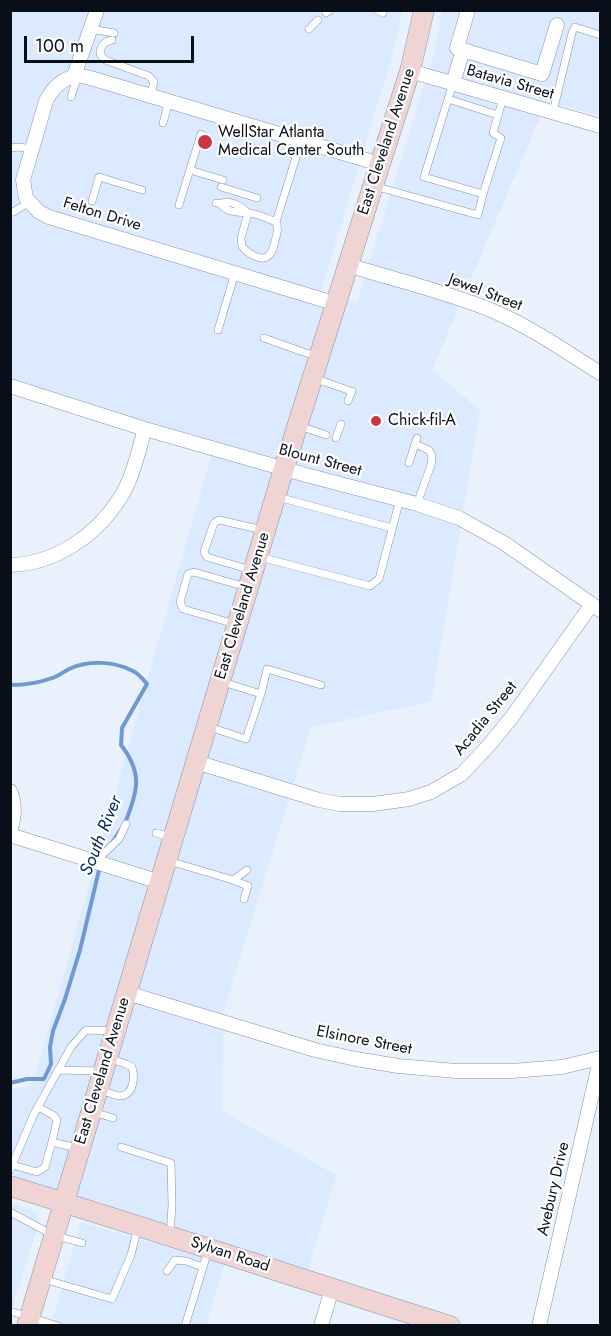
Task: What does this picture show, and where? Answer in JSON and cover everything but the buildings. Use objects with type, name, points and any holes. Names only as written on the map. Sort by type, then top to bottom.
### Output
[{"type":"main road","name":"East Cleveland Avenue","points":[[28,1321],[166,860],[165,835],[196,762],[207,727],[284,468],[410,71],[424,10]]},
{"type":"main road","name":"Sylvan Road","points":[[10,1186],[139,1225],[450,1326]]},
{"type":"street","points":[[76,76],[97,10]]},
{"type":"street","points":[[468,10],[457,48],[542,74],[557,25]]},
{"type":"street","points":[[453,83],[463,50]]},
{"type":"street","name":"Batavia Street","points":[[410,71],[600,126]]},
{"type":"street","points":[[30,202],[26,198],[23,180],[46,101],[51,90],[62,81],[76,76],[169,101],[380,164]]},
{"type":"street","name":"Felton Drive","points":[[30,202],[39,212],[48,217],[99,238],[235,273],[337,304]]},
{"type":"street","name":"Jewel Street","points":[[348,265],[459,298],[493,311],[529,329],[600,373]]},
{"type":"street","name":"Blount Street","points":[[10,386],[146,429],[400,499],[459,518],[504,543],[596,607]]},
{"type":"street","points":[[10,565],[49,558],[79,543],[102,522],[125,489],[146,429]]},
{"type":"street","name":"Acadia Street","points":[[196,762],[319,800],[340,804],[373,804],[409,799],[431,792],[462,774],[490,744],[596,607]]},
{"type":"street","points":[[10,791],[15,809],[10,833],[159,882]]},
{"type":"street","name":"Elsinore Street","points":[[127,993],[315,1050],[398,1066],[456,1071],[512,1071],[561,1067],[600,1059]]},
{"type":"street","name":"Avebury Drive","points":[[539,1326],[600,1059]]},
{"type":"street","points":[[321,1326],[332,1289]]},
{"type":"lane","points":[[377,10],[383,13],[384,10]]},
{"type":"lane","points":[[309,28],[318,20]]},
{"type":"lane","points":[[552,112],[572,33],[576,27],[600,35]]},
{"type":"lane","points":[[90,29],[113,36],[102,46],[100,54],[105,60],[149,76],[154,82],[150,96]]},
{"type":"lane","points":[[71,97],[76,76]]},
{"type":"lane","points":[[453,83],[424,177],[483,194]]},
{"type":"lane","points":[[373,185],[478,215],[501,138],[493,133],[502,98]]},
{"type":"lane","points":[[448,99],[498,115]]},
{"type":"lane","points":[[163,123],[169,101]]},
{"type":"lane","points":[[179,205],[201,134]]},
{"type":"lane","points":[[248,213],[241,238],[242,246],[250,254],[266,258],[272,251],[279,228],[276,222],[301,141]]},
{"type":"lane","points":[[10,148],[32,149]]},
{"type":"lane","points":[[190,170],[257,198]]},
{"type":"lane","points":[[92,201],[99,177],[142,190]]},
{"type":"lane","points":[[11,214],[30,202]]},
{"type":"lane","points":[[218,204],[224,209],[242,214],[248,213],[276,222]]},
{"type":"lane","points":[[218,330],[235,273]]},
{"type":"lane","points":[[264,338],[320,356]]},
{"type":"lane","points":[[313,378],[350,391],[348,401]]},
{"type":"lane","points":[[336,438],[341,424]]},
{"type":"lane","points":[[298,426],[326,435]]},
{"type":"lane","points":[[409,463],[416,441],[429,450],[432,456],[417,504]]},
{"type":"lane","points":[[276,497],[392,528]]},
{"type":"lane","points":[[237,625],[183,609],[180,602],[188,574],[194,572],[253,572],[370,586],[379,579],[400,499]]},
{"type":"lane","points":[[253,572],[207,557],[204,552],[214,523],[219,520],[265,531]]},
{"type":"lane","points":[[207,727],[246,739],[267,669],[321,685]]},
{"type":"lane","points":[[220,682],[261,693]]},
{"type":"lane","points":[[95,862],[119,839],[126,824]]},
{"type":"lane","points":[[166,860],[248,886],[244,899]]},
{"type":"lane","points":[[233,880],[247,870]]},
{"type":"lane","points":[[38,1107],[53,1114],[57,1120],[45,1167],[38,1172],[11,1167],[38,1107],[71,1047],[86,1030],[115,1031]]},
{"type":"lane","points":[[58,1070],[103,1073],[126,1064],[132,1067],[134,1081],[130,1091],[120,1096],[103,1073]]},
{"type":"lane","points":[[91,1111],[113,1118]]},
{"type":"lane","points":[[52,1142],[79,1149]]},
{"type":"lane","points":[[121,1147],[171,1163]]},
{"type":"lane","points":[[170,1235],[171,1163],[174,1153]]},
{"type":"lane","points":[[10,1212],[53,1235],[82,1243]]},
{"type":"lane","points":[[41,1278],[112,1299],[130,1255],[139,1225]]},
{"type":"lane","points":[[184,1326],[209,1248]]},
{"type":"lane","points":[[167,1271],[175,1260],[203,1267]]},
{"type":"lane","points":[[10,1311],[28,1321],[58,1326]]},
{"type":"shaded area","points":[[11,11],[402,11],[394,50],[321,291],[357,302],[434,53],[442,11],[600,11],[600,116],[547,101],[432,370],[480,410],[431,702],[311,727],[223,1013],[222,1111],[336,1175],[308,1271],[11,1176],[10,1089],[32,1086],[215,442],[11,384]]},
{"type":"shaded area","points":[[11,1203],[37,1212],[39,1223],[11,1312]]},
{"type":"shaded area","points":[[81,1222],[224,1264],[207,1325],[51,1326]]},
{"type":"waterway","name":"South River","points":[[10,685],[42,681],[77,666],[93,663],[118,665],[135,672],[144,680],[147,684],[122,728],[121,745],[133,764],[136,783],[133,801],[125,823]]},
{"type":"waterway","name":"South River","points":[[112,843],[121,829]]},
{"type":"waterway","name":"South River","points":[[10,1083],[27,1079],[44,1079],[51,1064],[50,1047],[53,1031],[80,950],[100,866]]},
{"type":"place","name":"WellStar Atlanta Medical Center South","points":[[205,142]]},
{"type":"place","name":"Chick-fil-A","points":[[376,421]]}]
